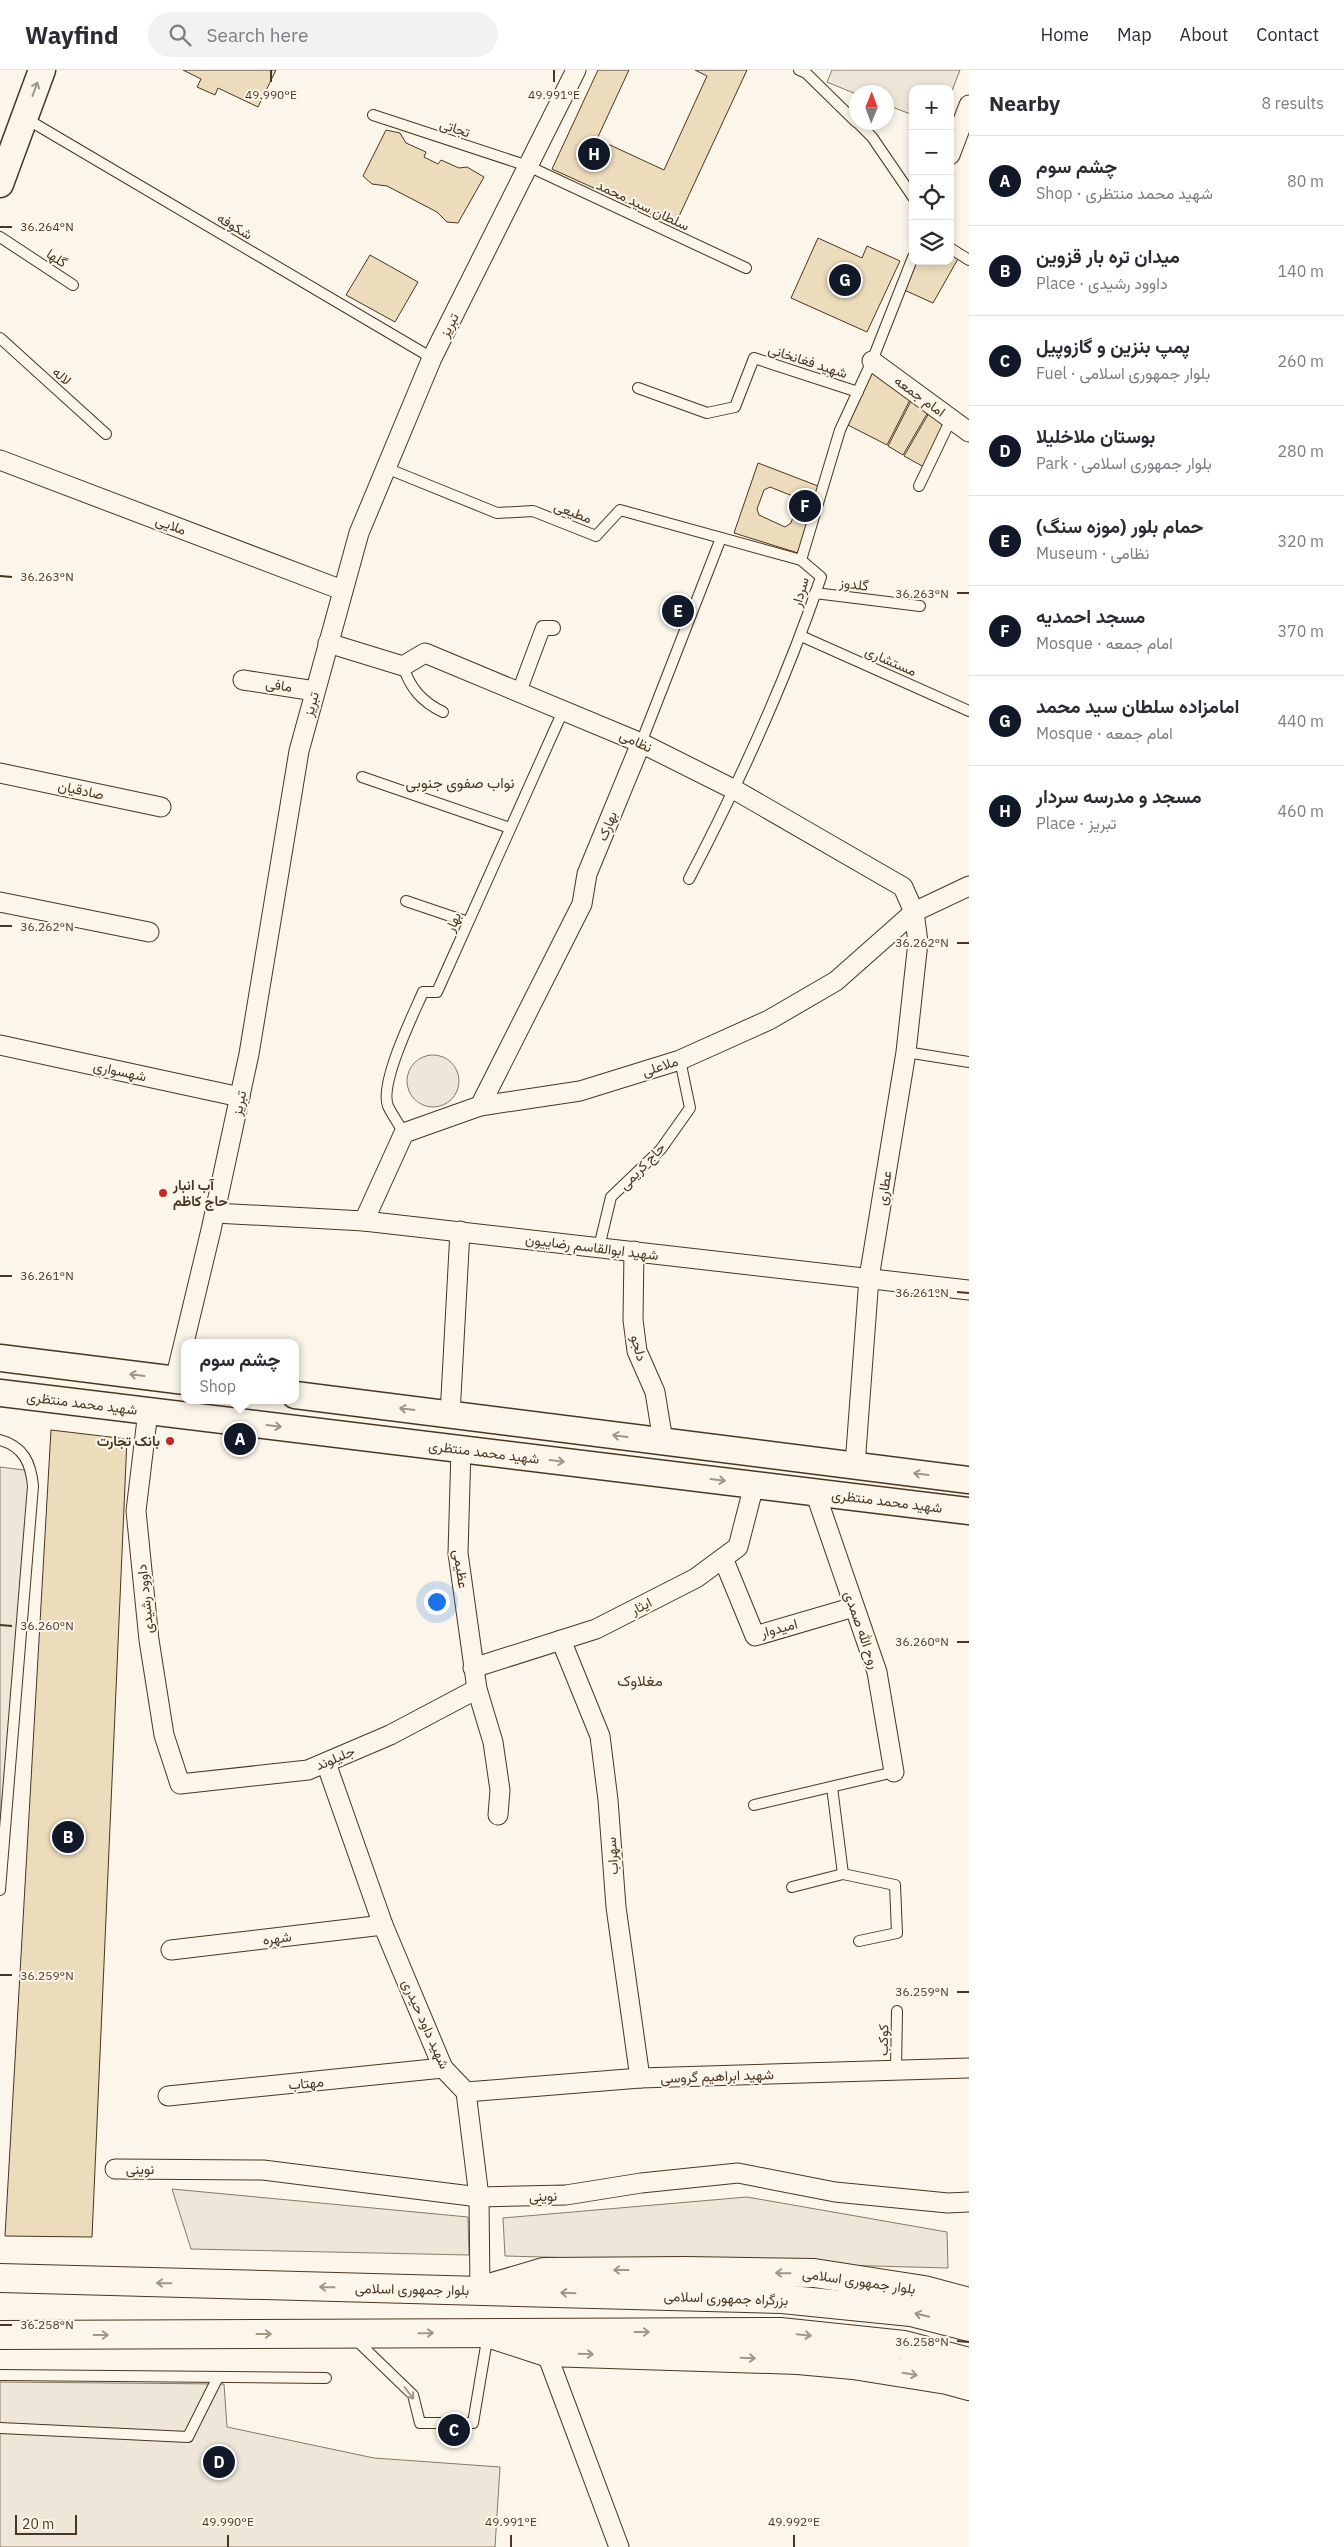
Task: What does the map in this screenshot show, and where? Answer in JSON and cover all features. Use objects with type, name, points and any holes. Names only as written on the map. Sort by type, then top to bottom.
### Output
[{"type":"main road","points":[[0,184],[42,70]]},
{"type":"main road","points":[[0,1358],[180,1381]]},
{"type":"main road","name":"شهید محمد منتظری","points":[[0,1393],[969,1511]]},
{"type":"main road","points":[[299,1396],[969,1480]]},
{"type":"main road","name":"بلوار جمهوری اسلامی","points":[[3,2276],[480,2291],[544,2272],[686,2270],[804,2273],[924,2290],[969,2302]]},
{"type":"main road","name":"بزرگراه جمهوری اسلامی","points":[[480,2291],[782,2299],[911,2312],[969,2327]]},
{"type":"main road","points":[[488,2332],[546,2352],[798,2360],[853,2365],[948,2380],[969,2386]]},
{"type":"main road","points":[[0,2335],[780,2332],[904,2345],[969,2362]]},
{"type":"street","name":"تبریز","points":[[189,1339],[249,1054],[298,751],[359,533],[432,358],[576,70]]},
{"type":"street","points":[[954,145],[969,105]]},
{"type":"street","name":"امام جمعه","points":[[872,361],[969,432]]},
{"type":"street","name":"ملایی","points":[[0,460],[342,590]]},
{"type":"street","points":[[519,692],[543,628],[553,628]]},
{"type":"street","points":[[328,643],[402,666]]},
{"type":"street","name":"نظامی","points":[[402,666],[425,654],[641,742],[735,790],[903,887],[914,912]]},
{"type":"street","name":"مافی","points":[[243,680],[315,691]]},
{"type":"street","name":"بهارک","points":[[480,1106],[582,904],[587,874],[641,742]]},
{"type":"street","name":"صادقیان","points":[[0,773],[161,807]]},
{"type":"street","name":"ملاعلی","points":[[404,1133],[480,1106],[580,1091],[680,1060],[769,1020],[836,980],[914,912],[969,886]]},
{"type":"street","points":[[0,902],[149,932]]},
{"type":"street","name":"عطاری","points":[[855,1466],[869,1278],[906,1052],[918,942],[914,912]]},
{"type":"street","name":"شهسواری","points":[[0,1045],[240,1097]]},
{"type":"street","points":[[364,1220],[404,1133]]},
{"type":"street","name":"شهید ابوالقاسم رضاییون","points":[[215,1213],[364,1220],[969,1290]]},
{"type":"street","points":[[450,1415],[460,1231]]},
{"type":"street","name":"دلجو","points":[[634,1252],[633,1320],[637,1351],[655,1392],[663,1442]]},
{"type":"street","name":"داوود رشیدی","points":[[148,1411],[136,1511],[149,1640],[164,1735],[180,1784]]},
{"type":"street","name":"عظیمی","points":[[460,1449],[458,1553],[473,1668],[492,1742],[500,1790],[498,1815]]},
{"type":"street","name":"ایثار","points":[[473,1668],[596,1629],[696,1578],[738,1547],[754,1485]]},
{"type":"street","name":"روح الله صمدی","points":[[815,1492],[877,1672],[894,1772]]},
{"type":"street","name":"امیدوار","points":[[723,1558],[755,1636],[854,1607]]},
{"type":"street","name":"سهراب","points":[[561,1640],[600,1736],[608,1800],[616,1907],[640,2078]]},
{"type":"street","name":"جلیلوند","points":[[180,1784],[308,1770],[390,1735],[477,1689]]},
{"type":"street","name":"شهید داود حیدری","points":[[326,1762],[382,1925],[443,2068],[466,2092]]},
{"type":"street","name":"شهره","points":[[171,1950],[382,1925]]},
{"type":"street","name":"مهتاب","points":[[168,2096],[443,2068]]},
{"type":"street","name":"شهید ابراهیم گروسی","points":[[466,2092],[640,2078],[969,2068]]},
{"type":"street","points":[[466,2092],[480,2197],[480,2291]]},
{"type":"street","name":"نوینی","points":[[115,2169],[263,2170],[480,2197],[566,2195],[641,2183],[738,2173],[835,2192],[948,2204],[969,2202]]},
{"type":"street","points":[[546,2352],[619,2547]]},
{"type":"lane","points":[[799,70],[806,73],[849,114]]},
{"type":"lane","name":"تجاتی","points":[[372,115],[528,166]]},
{"type":"lane","name":"شکوفه","points":[[24,117],[432,358]]},
{"type":"lane","points":[[865,130],[872,137],[909,191]]},
{"type":"lane","name":"سلطان سید محمد","points":[[528,166],[746,268]]},
{"type":"lane","name":"گلها","points":[[0,236],[73,285]]},
{"type":"lane","points":[[954,251],[969,260]]},
{"type":"lane","name":"سردار","points":[[689,879],[735,790],[801,636],[821,577],[801,560],[840,430],[872,361],[910,265]]},
{"type":"lane","name":"لاله","points":[[0,338],[106,434]]},
{"type":"lane","name":"شهید فغانخانی","points":[[638,388],[707,412],[735,407],[754,358],[858,392]]},
{"type":"lane","points":[[919,486],[951,419]]},
{"type":"lane","name":"مطیعی","points":[[386,468],[497,513],[533,511],[596,536],[620,510],[801,560]]},
{"type":"lane","name":"بهارک","points":[[641,742],[721,538]]},
{"type":"lane","name":"گلدوز","points":[[815,593],[920,606]]},
{"type":"lane","name":"مستشاری","points":[[801,636],[969,711]]},
{"type":"lane","points":[[402,666],[407,680],[426,704],[443,712]]},
{"type":"lane","name":"بهار","points":[[404,1133],[388,1105],[387,1085],[423,992],[437,992],[563,711]]},
{"type":"lane","points":[[362,777],[510,828]]},
{"type":"lane","points":[[406,901],[468,922]]},
{"type":"lane","points":[[906,1052],[969,1062]]},
{"type":"lane","name":"حاج کریمی","points":[[599,1247],[611,1197],[661,1150],[690,1108],[680,1060]]},
{"type":"lane","points":[[0,1440],[13,1443],[18,1449],[32,1471],[33,1486],[0,1890]]},
{"type":"lane","points":[[754,1805],[894,1772]]},
{"type":"lane","points":[[832,1787],[843,1874]]},
{"type":"lane","points":[[792,1887],[843,1874],[895,1885],[897,1933],[859,1941]]},
{"type":"lane","name":"کوکب","points":[[896,2070],[897,2011]]},
{"type":"lane","points":[[350,2334],[413,2395],[420,2423],[473,2423],[488,2332]]},
{"type":"lane","points":[[0,2375],[326,2378]]},
{"type":"lane","points":[[0,2428],[188,2437],[218,2377]]},
{"type":"shaded area","points":[[832,70],[960,70],[954,86],[909,85],[909,113],[894,108],[894,85],[849,85],[849,91],[827,82]]},
{"type":"shaded area","points":[[433,1055],[443,1057],[451,1063],[457,1071],[459,1081],[457,1091],[451,1099],[443,1105],[433,1107],[423,1105],[415,1099],[409,1091],[407,1081],[409,1071],[415,1063],[423,1057]]},
{"type":"shaded area","points":[[0,1467],[32,1471],[0,1890]]},
{"type":"shaded area","points":[[172,2189],[468,2217],[469,2255],[191,2249]]},
{"type":"shaded area","points":[[747,2197],[947,2232],[948,2268],[505,2256],[503,2218]]},
{"type":"shaded area","points":[[0,2382],[224,2384],[227,2427],[374,2458],[500,2467],[495,2547],[0,2547]]},
{"type":"building","points":[[183,70],[276,70],[258,107],[218,88],[215,95],[197,87],[201,79]]},
{"type":"building","points":[[598,70],[629,70],[597,139],[664,170],[707,76],[695,70],[747,70],[675,225],[552,169]]},
{"type":"building","points":[[386,130],[400,133],[406,143],[426,152],[424,157],[438,164],[441,160],[459,168],[467,167],[484,177],[458,223],[447,222],[437,212],[387,186],[372,184],[363,176]]},
{"type":"building","points":[[818,238],[862,258],[867,246],[900,261],[867,332],[791,298]]},
{"type":"building","points":[[370,255],[418,282],[395,322],[346,295]]},
{"type":"building","points":[[954,255],[959,257],[933,303],[902,289],[913,265],[954,265]]},
{"type":"building","points":[[872,371],[912,396],[887,445],[846,424]]},
{"type":"building","points":[[911,401],[928,412],[903,455],[888,446]]},
{"type":"building","points":[[929,413],[948,420],[924,467],[904,456]]},
{"type":"building","points":[[758,463],[818,486],[798,553],[734,533]],"holes":[[[770,487],[795,497],[798,503],[791,523],[785,527],[759,515],[757,509],[764,490]]]},
{"type":"building","points":[[51,1430],[127,1439],[92,2237],[5,2236]]},
{"type":"place","name":"مسجد و مدرسه سردار","points":[[594,154]]},
{"type":"place","name":"امامزاده سلطان سید محمد","points":[[845,280]]},
{"type":"place","name":"مسجد احمدیه","points":[[805,506]]},
{"type":"place","name":"حمام بلور (موزه سنگ)","points":[[678,611]]},
{"type":"place","name":"آب انبار حاج کاظم","points":[[163,1193]]},
{"type":"place","name":"چشم سوم","points":[[240,1439]]},
{"type":"place","name":"بانک تجارت","points":[[170,1441]]},
{"type":"place","name":"میدان تره بار قزوین","points":[[68,1837]]},
{"type":"place","name":"پمپ بنزین و گازوپیل","points":[[454,2430]]},
{"type":"place","name":"بوستان ملاخلیلا","points":[[219,2462]]},
{"type":"district","name":"نواب صفوی جنوبی","points":[[460,783]]},
{"type":"district","name":"مغلاوک","points":[[640,1681]]}]
